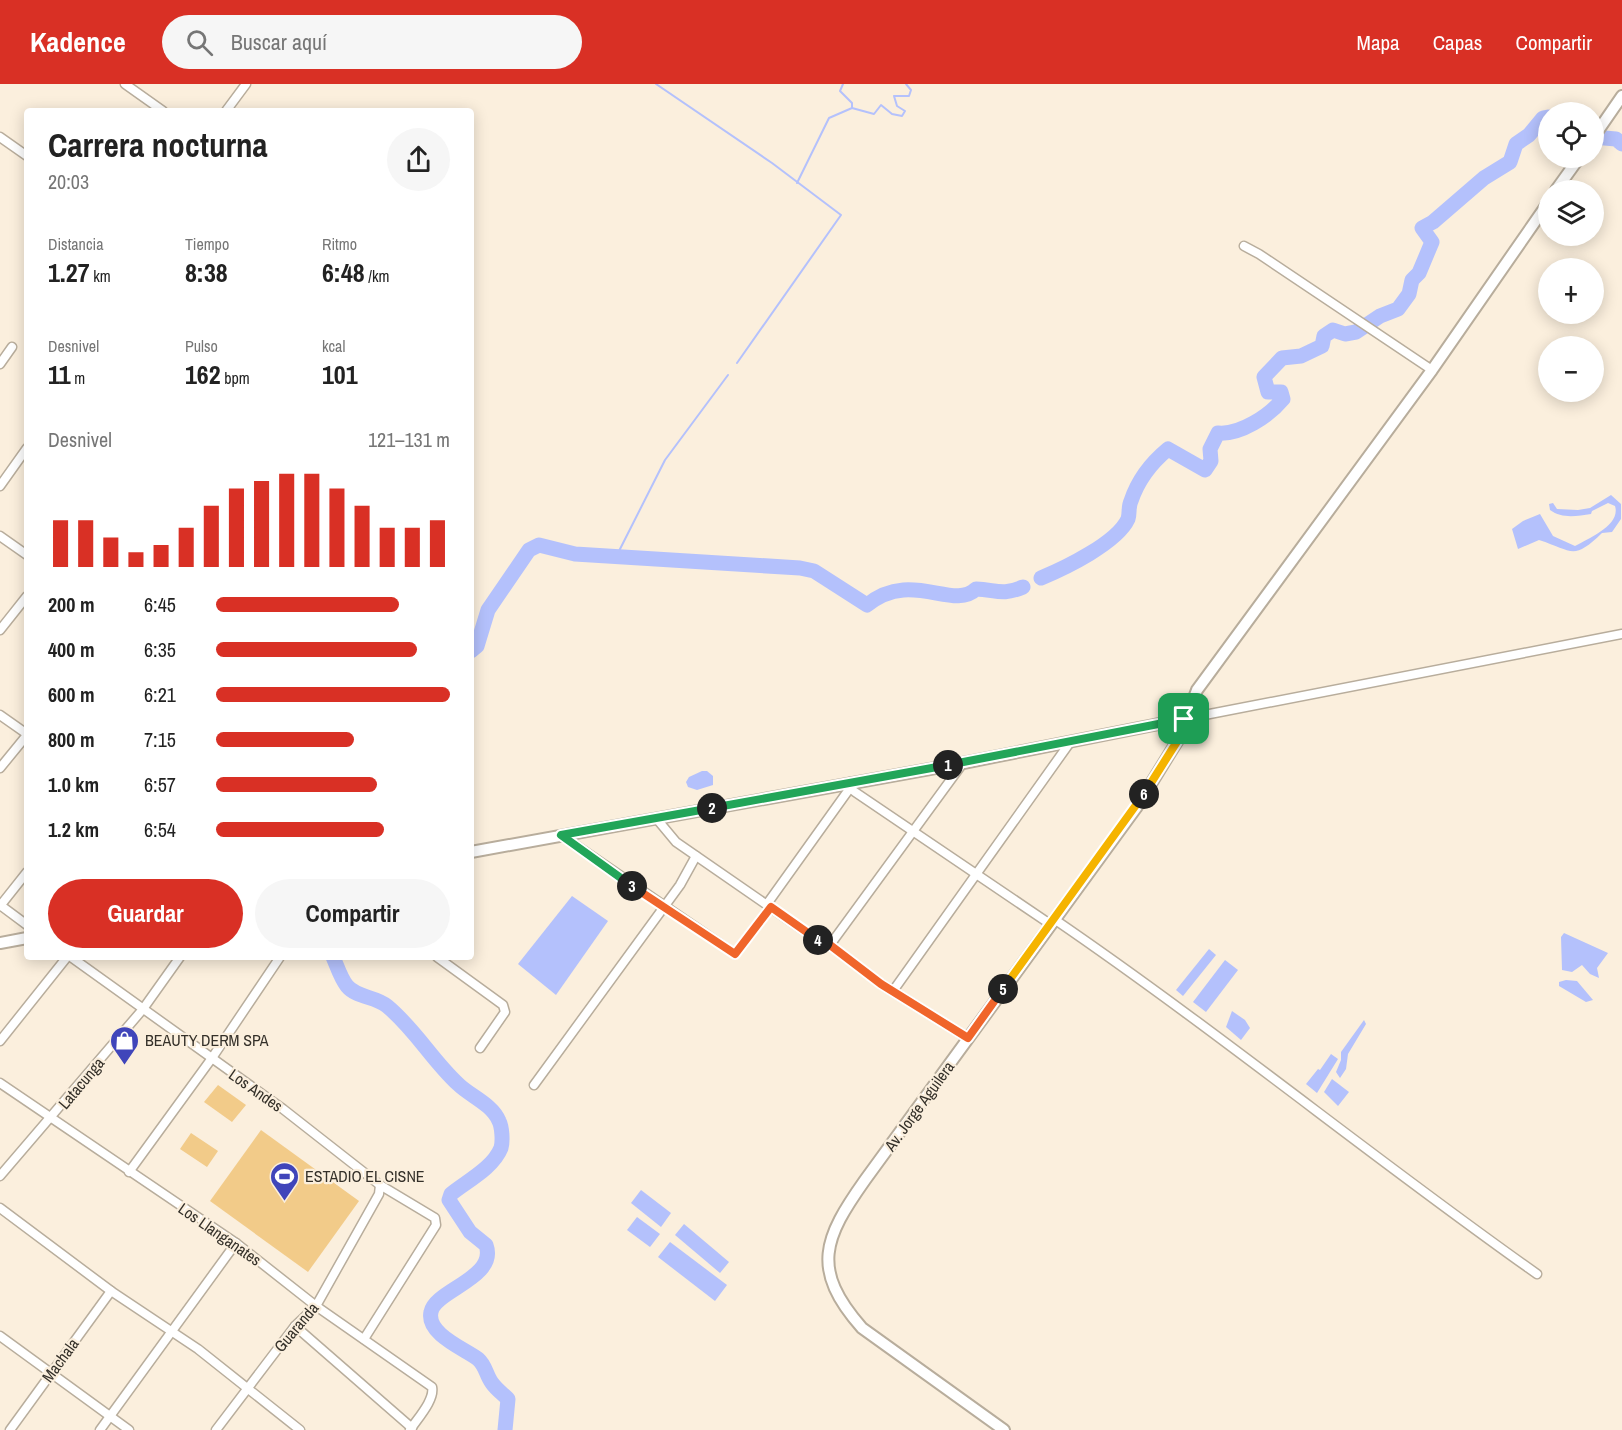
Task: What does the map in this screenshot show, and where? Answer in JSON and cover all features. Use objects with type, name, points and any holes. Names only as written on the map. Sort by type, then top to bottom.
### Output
[{"type":"street","points":[[125,84],[159,108]]},
{"type":"street","points":[[228,108],[246,84]]},
{"type":"street","points":[[1604,122],[1622,96]]},
{"type":"street","points":[[0,137],[24,154]]},
{"type":"street","name":"Av. Jorge Aguilera","points":[[1004,1430],[861,1328],[836,1295],[829,1257],[832,1233],[845,1209],[1136,808],[1178,740],[1184,719],[1197,690],[1432,370],[1538,217]]},
{"type":"street","points":[[1244,246],[1432,370]]},
{"type":"street","points":[[0,364],[12,347]]},
{"type":"street","points":[[0,486],[24,452]]},
{"type":"street","points":[[0,536],[24,553]]},
{"type":"street","points":[[0,630],[24,600]]},
{"type":"street","points":[[474,851],[850,785],[1622,634]]},
{"type":"street","points":[[0,715],[24,733]]},
{"type":"street","points":[[0,768],[24,739]]},
{"type":"street","points":[[893,991],[1071,741]]},
{"type":"street","points":[[830,945],[963,763]]},
{"type":"street","points":[[850,785],[976,873],[1147,983],[1328,1121],[1537,1274]]},
{"type":"street","points":[[561,835],[735,954],[850,785]]},
{"type":"street","points":[[656,818],[676,842],[822,943],[830,945],[893,991],[968,1038]]},
{"type":"street","points":[[534,1085],[680,885],[696,856]]},
{"type":"street","points":[[24,876],[0,905],[24,923]]},
{"type":"street","points":[[0,943],[24,939]]},
{"type":"street","points":[[0,1041],[67,960]]},
{"type":"street","name":"Los Andes","points":[[73,960],[283,1108],[380,1185],[433,1216],[437,1222],[364,1338]]},
{"type":"street","name":"Latacunga","points":[[0,1176],[143,1009],[178,960]]},
{"type":"street","points":[[129,1172],[212,1058],[278,960]]},
{"type":"street","points":[[441,960],[503,1005],[505,1012],[480,1048]]},
{"type":"street","name":"Los Llanganates","points":[[0,1083],[236,1243],[316,1306],[432,1386],[433,1391],[411,1429]]},
{"type":"street","name":"Guaranda","points":[[216,1430],[296,1326],[316,1306],[379,1194],[380,1185]]},
{"type":"street","points":[[0,1208],[111,1291],[198,1349],[300,1430]]},
{"type":"street","points":[[100,1430],[236,1243]]},
{"type":"street","name":"Machala","points":[[10,1430],[111,1291]]},
{"type":"street","points":[[296,1326],[411,1429]]},
{"type":"street","points":[[0,1336],[129,1430]]},
{"type":"shaded area","points":[[218,1085],[246,1105],[232,1122],[204,1102]]},
{"type":"shaded area","name":"ESTADIO EL CISNE","points":[[261,1130],[359,1201],[308,1272],[210,1201]]},
{"type":"shaded area","points":[[191,1133],[218,1151],[207,1167],[180,1149]]},
{"type":"water","points":[[1611,495],[1621,504],[1621,519],[1612,532],[1602,533],[1578,550],[1566,550],[1539,540],[1518,549],[1512,529],[1523,521],[1540,514],[1553,536],[1575,546],[1595,535],[1609,525],[1616,513],[1615,506],[1608,503],[1592,511],[1591,514],[1570,516],[1555,513],[1550,510],[1549,504],[1553,503],[1557,509],[1578,510],[1590,508]]},
{"type":"water","points":[[707,771],[713,776],[713,785],[697,790],[688,787],[686,782],[689,777]]},
{"type":"water","points":[[572,896],[608,921],[556,995],[518,964]]},
{"type":"water","points":[[1564,933],[1608,953],[1597,968],[1599,978],[1590,974],[1582,965],[1572,972],[1562,970],[1561,937]]},
{"type":"water","points":[[1209,949],[1216,955],[1183,996],[1176,990]]},
{"type":"water","points":[[1225,960],[1238,970],[1206,1012],[1193,1002]]},
{"type":"water","points":[[1577,981],[1593,1000],[1586,1002],[1559,986],[1559,982]]},
{"type":"water","points":[[1232,1011],[1245,1020],[1250,1028],[1241,1040],[1226,1027]]},
{"type":"water","points":[[1364,1020],[1366,1024],[1348,1054],[1346,1069],[1340,1078],[1336,1072],[1341,1060],[1341,1052]]},
{"type":"water","points":[[1331,1054],[1338,1059],[1317,1093],[1306,1084]]},
{"type":"water","points":[[1332,1079],[1349,1092],[1338,1106],[1324,1092]]},
{"type":"water","points":[[641,1190],[671,1213],[661,1227],[631,1203]]},
{"type":"water","points":[[637,1217],[660,1234],[650,1247],[627,1230]]},
{"type":"water","points":[[684,1224],[729,1262],[720,1273],[675,1235]]},
{"type":"water","points":[[670,1242],[727,1285],[715,1301],[658,1257]]},
{"type":"waterway","points":[[656,84],[772,163],[841,215],[737,363]]},
{"type":"waterway","points":[[797,183],[829,118],[852,108],[852,103],[840,91],[843,84]]},
{"type":"waterway","points":[[852,108],[874,114],[881,105],[892,114],[902,116],[905,111],[897,106],[894,96],[909,96],[911,90],[906,84]]},
{"type":"waterway","points":[[1041,578],[1102,546],[1122,528],[1128,519],[1130,503],[1141,479],[1168,449],[1205,470],[1211,461],[1210,449],[1218,433],[1245,428],[1262,418],[1277,405],[1283,399],[1281,392],[1268,392],[1264,377],[1282,358],[1301,356],[1322,346],[1324,336],[1333,330],[1345,334],[1356,332],[1380,316],[1398,309],[1409,294],[1412,280],[1419,273],[1432,242],[1422,228],[1433,222],[1484,178],[1510,162],[1516,144],[1529,135],[1538,124]]},
{"type":"waterway","points":[[1604,138],[1616,139],[1622,144]]},
{"type":"waterway","points":[[616,557],[665,460],[728,375]]},
{"type":"waterway","points":[[474,648],[477,646],[488,610],[529,550],[539,545],[575,554],[800,568],[814,571],[867,605],[883,595],[899,590],[955,596],[967,595],[976,589],[1004,592],[1023,587]]},
{"type":"waterway","points":[[334,960],[341,976],[351,990],[387,1006],[415,1034],[449,1075],[496,1115],[500,1124],[502,1142],[497,1155],[479,1174],[451,1194],[449,1200],[470,1232],[486,1245],[487,1256],[483,1266],[475,1275],[435,1304],[431,1312],[431,1320],[440,1334],[481,1362],[492,1383],[508,1399],[505,1430]]},
{"type":"place","name":"BEAUTY DERM SPA","points":[[124,1066]]},
{"type":"place","name":"ESTADIO EL CISNE","points":[[284,1202]]},
{"type":"route","points":[[1184,719],[1178,740],[1136,808],[968,1038],[881,984],[838,954],[830,945],[822,943],[771,907],[735,954],[651,899],[561,835],[963,763],[1184,719]]}]
